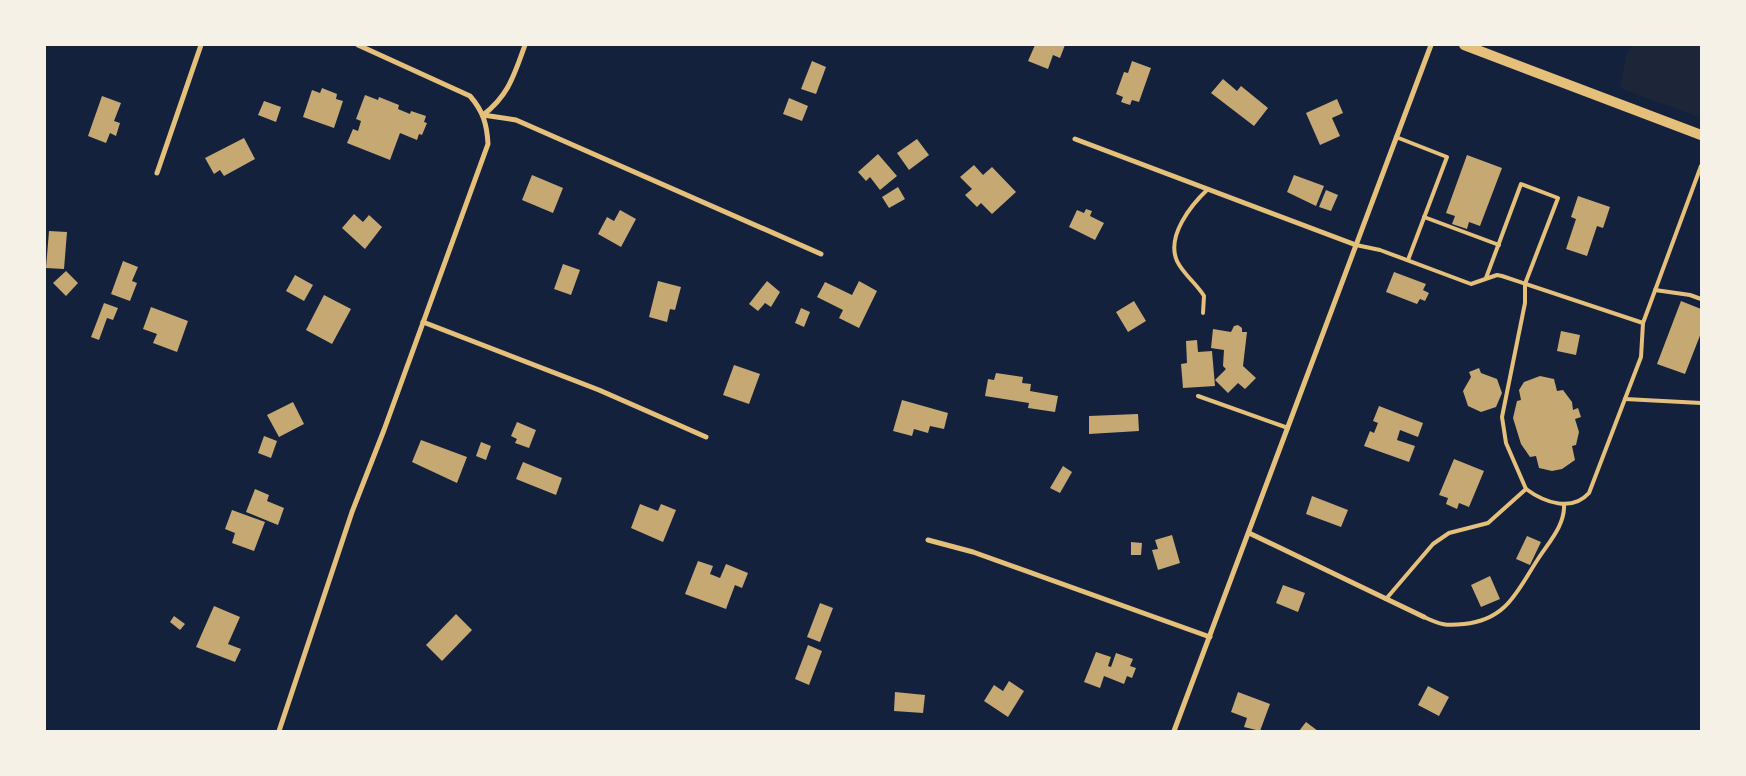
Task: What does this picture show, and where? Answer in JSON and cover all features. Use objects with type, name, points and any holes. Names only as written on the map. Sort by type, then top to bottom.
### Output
[{"type":"main road","points":[[1464,45],[1701,135]]},
{"type":"street","points":[[157,173],[201,45]]},
{"type":"street","points":[[279,731],[352,512],[384,430],[488,144],[482,109],[470,96],[358,45]]},
{"type":"street","points":[[483,115],[495,106],[508,90],[525,45]]},
{"type":"street","points":[[1174,731],[1431,45]]},
{"type":"street","points":[[483,115],[516,120],[821,254]]},
{"type":"street","points":[[1075,139],[1356,245]]},
{"type":"street","points":[[422,322],[599,390],[706,437]]},
{"type":"street","points":[[1249,533],[1424,617]]},
{"type":"street","points":[[928,540],[1015,566],[1210,637]]},
{"type":"lane","points":[[1396,137],[1448,157],[1408,260]]},
{"type":"lane","points":[[1486,278],[1521,184],[1558,198],[1525,284],[1526,303],[1502,416],[1506,443],[1526,489],[1548,501],[1564,505],[1582,501],[1589,493],[1641,357],[1643,323],[1701,166]]},
{"type":"lane","points":[[1204,313],[1204,296],[1177,261],[1176,245],[1180,224],[1190,206],[1208,189]]},
{"type":"lane","points":[[1424,217],[1499,245]]},
{"type":"lane","points":[[1356,245],[1380,250],[1471,284],[1497,275],[1643,323]]},
{"type":"lane","points":[[1655,290],[1690,295],[1701,300]]},
{"type":"lane","points":[[1198,396],[1288,428]]},
{"type":"lane","points":[[1625,398],[1701,403]]},
{"type":"lane","points":[[1386,599],[1433,544],[1449,533],[1488,523],[1526,489]]},
{"type":"lane","points":[[1424,617],[1442,626],[1479,623],[1495,616],[1510,603],[1556,532],[1564,516],[1564,505]]},
{"type":"shaded area","points":[[1634,45],[1701,45],[1701,118],[1620,88],[1627,53]]},
{"type":"building","points":[[1035,45],[1065,45],[1060,58],[1053,55],[1048,69],[1028,61]]},
{"type":"building","points":[[812,61],[826,67],[816,94],[801,89]]},
{"type":"building","points":[[1132,61],[1151,68],[1139,102],[1132,100],[1130,105],[1121,102],[1123,97],[1116,94],[1124,72],[1128,73]]},
{"type":"building","points":[[1223,79],[1237,91],[1241,86],[1268,108],[1254,126],[1211,93]]},
{"type":"building","points":[[322,88],[337,94],[336,99],[343,101],[334,128],[303,117],[312,90],[320,93]]},
{"type":"building","points":[[365,95],[378,100],[379,97],[399,105],[398,109],[410,114],[411,111],[426,116],[424,122],[427,123],[422,135],[419,134],[417,140],[400,133],[390,160],[347,143],[353,129],[358,131],[361,121],[356,119]]},
{"type":"building","points":[[102,96],[121,103],[114,121],[120,123],[116,136],[110,133],[106,143],[88,136]]},
{"type":"building","points":[[789,98],[808,106],[802,121],[783,114]]},
{"type":"building","points":[[1337,99],[1343,113],[1332,118],[1340,136],[1320,145],[1306,113]]},
{"type":"building","points":[[264,101],[281,107],[276,122],[258,115]]},
{"type":"building","points":[[244,138],[255,159],[224,176],[220,170],[214,174],[205,158]]},
{"type":"building","points":[[917,139],[929,155],[909,170],[897,153]]},
{"type":"building","points":[[878,154],[897,176],[880,190],[870,177],[866,181],[858,172]]},
{"type":"building","points":[[1467,155],[1502,168],[1480,226],[1469,222],[1467,229],[1452,224],[1455,216],[1446,213]]},
{"type":"building","points":[[974,165],[983,175],[992,167],[1016,192],[992,214],[981,203],[977,207],[965,195],[972,189],[960,177]]},
{"type":"building","points":[[532,175],[563,188],[553,213],[522,200]]},
{"type":"building","points":[[1294,175],[1324,186],[1316,206],[1287,192]]},
{"type":"building","points":[[898,187],[905,199],[889,208],[882,197]]},
{"type":"building","points":[[1326,190],[1338,195],[1331,211],[1319,207]]},
{"type":"building","points":[[1578,196],[1610,207],[1603,228],[1597,226],[1587,256],[1566,249],[1576,219],[1571,217]]},
{"type":"building","points":[[1086,209],[1092,211],[1090,216],[1104,223],[1095,240],[1069,227],[1077,210],[1084,213]]},
{"type":"building","points":[[620,210],[636,219],[621,247],[598,234],[607,217],[614,221]]},
{"type":"building","points":[[354,214],[363,222],[369,215],[382,227],[365,249],[342,228]]},
{"type":"building","points":[[49,231],[67,232],[64,269],[46,268]]},
{"type":"building","points":[[123,261],[138,267],[132,281],[137,283],[130,301],[111,294]]},
{"type":"building","points":[[563,264],[580,270],[571,295],[554,289]]},
{"type":"building","points":[[66,271],[78,283],[66,296],[53,283]]},
{"type":"building","points":[[1394,272],[1426,284],[1423,290],[1429,293],[1425,301],[1420,299],[1417,304],[1386,292]]},
{"type":"building","points":[[295,275],[313,285],[304,301],[286,291]]},
{"type":"building","points":[[658,281],[681,287],[675,310],[670,309],[667,322],[649,317]]},
{"type":"building","points":[[767,281],[780,292],[771,307],[765,303],[758,311],[749,304]]},
{"type":"building","points":[[859,281],[877,291],[859,328],[839,318],[843,310],[817,297],[825,282],[852,295]]},
{"type":"building","points":[[324,295],[351,309],[332,344],[306,330]]},
{"type":"building","points":[[1134,301],[1146,321],[1128,332],[1116,312]]},
{"type":"building","points":[[1681,301],[1701,309],[1701,333],[1685,374],[1657,364]]},
{"type":"building","points":[[104,303],[118,308],[113,320],[107,318],[99,340],[91,337]]},
{"type":"building","points":[[151,307],[188,321],[177,352],[153,343],[157,334],[143,329]]},
{"type":"building","points":[[801,308],[810,312],[804,327],[795,323]]},
{"type":"building","points":[[1238,325],[1242,328],[1242,332],[1247,332],[1243,366],[1256,378],[1245,389],[1238,383],[1228,393],[1215,380],[1226,369],[1223,366],[1224,350],[1211,348],[1213,329],[1231,332],[1234,326]]},
{"type":"building","points":[[1561,331],[1580,335],[1576,355],[1557,351]]},
{"type":"building","points":[[1197,340],[1198,352],[1212,351],[1215,386],[1183,388],[1181,364],[1187,363],[1186,341]]},
{"type":"building","points":[[734,365],[760,374],[749,404],[723,395]]},
{"type":"building","points":[[1479,368],[1481,373],[1497,379],[1502,393],[1496,407],[1481,412],[1468,406],[1463,391],[1471,377],[1469,372]]},
{"type":"building","points":[[996,373],[1023,377],[1022,383],[1031,384],[1030,391],[1058,396],[1055,412],[1028,408],[1029,403],[985,396],[988,379],[994,380]]},
{"type":"building","points":[[1540,376],[1554,379],[1557,391],[1563,390],[1572,402],[1573,410],[1578,408],[1581,417],[1575,419],[1579,432],[1576,445],[1572,446],[1575,460],[1562,469],[1552,471],[1539,468],[1536,456],[1530,457],[1521,444],[1513,418],[1517,401],[1521,400],[1519,390],[1524,382]]},
{"type":"building","points":[[902,400],[948,413],[944,429],[930,426],[928,433],[914,429],[912,436],[893,431]]},
{"type":"building","points":[[293,402],[304,424],[279,437],[267,415]]},
{"type":"building","points":[[1379,406],[1423,423],[1418,437],[1400,430],[1397,440],[1415,446],[1409,462],[1364,446],[1370,431],[1374,433],[1378,423],[1373,421]]},
{"type":"building","points":[[1138,414],[1139,431],[1089,434],[1089,416]]},
{"type":"building","points":[[517,422],[536,430],[529,448],[515,443],[517,439],[511,436]]},
{"type":"building","points":[[264,436],[277,441],[271,458],[258,453]]},
{"type":"building","points":[[421,440],[467,457],[457,483],[412,462]]},
{"type":"building","points":[[481,442],[491,446],[486,460],[476,456]]},
{"type":"building","points":[[1454,459],[1484,471],[1469,507],[1459,503],[1457,509],[1446,504],[1448,498],[1439,495]]},
{"type":"building","points":[[523,462],[562,478],[556,495],[516,479]]},
{"type":"building","points":[[1063,466],[1072,472],[1060,493],[1050,488]]},
{"type":"building","points":[[255,489],[269,495],[267,501],[284,508],[278,525],[246,512]]},
{"type":"building","points":[[1312,496],[1348,510],[1341,527],[1306,514]]},
{"type":"building","points":[[640,504],[658,511],[661,504],[676,510],[663,542],[631,528]]},
{"type":"building","points":[[232,510],[265,522],[254,551],[232,543],[235,533],[225,529]]},
{"type":"building","points":[[1172,535],[1180,563],[1158,570],[1152,550],[1158,549],[1155,540]]},
{"type":"building","points":[[1527,536],[1541,542],[1530,565],[1516,559]]},
{"type":"building","points":[[1131,542],[1142,543],[1141,555],[1131,555]]},
{"type":"building","points":[[698,561],[713,566],[710,574],[720,578],[726,564],[748,573],[742,588],[735,585],[726,609],[685,594]]},
{"type":"building","points":[[1490,576],[1500,599],[1481,607],[1471,585]]},
{"type":"building","points":[[1283,585],[1305,593],[1298,612],[1276,603]]},
{"type":"building","points":[[820,603],[833,608],[820,642],[807,637]]},
{"type":"building","points":[[214,606],[240,617],[228,644],[241,649],[235,662],[196,647]]},
{"type":"building","points":[[456,614],[472,630],[442,661],[426,645]]},
{"type":"building","points":[[174,616],[185,624],[180,630],[170,622]]},
{"type":"building","points":[[808,645],[822,651],[809,685],[795,679]]},
{"type":"building","points":[[1096,652],[1111,657],[1108,666],[1111,667],[1116,653],[1133,659],[1130,666],[1136,668],[1132,678],[1127,676],[1124,684],[1104,676],[1100,688],[1084,682]]},
{"type":"building","points":[[1009,681],[1024,691],[1008,717],[984,701],[994,685],[1003,691]]},
{"type":"building","points":[[1428,686],[1449,697],[1439,716],[1418,705]]},
{"type":"building","points":[[895,692],[925,695],[923,713],[894,711]]},
{"type":"building","points":[[1238,692],[1270,704],[1260,731],[1244,727],[1247,718],[1231,712]]},
{"type":"building","points":[[1306,722],[1318,731],[1299,731]]}]
